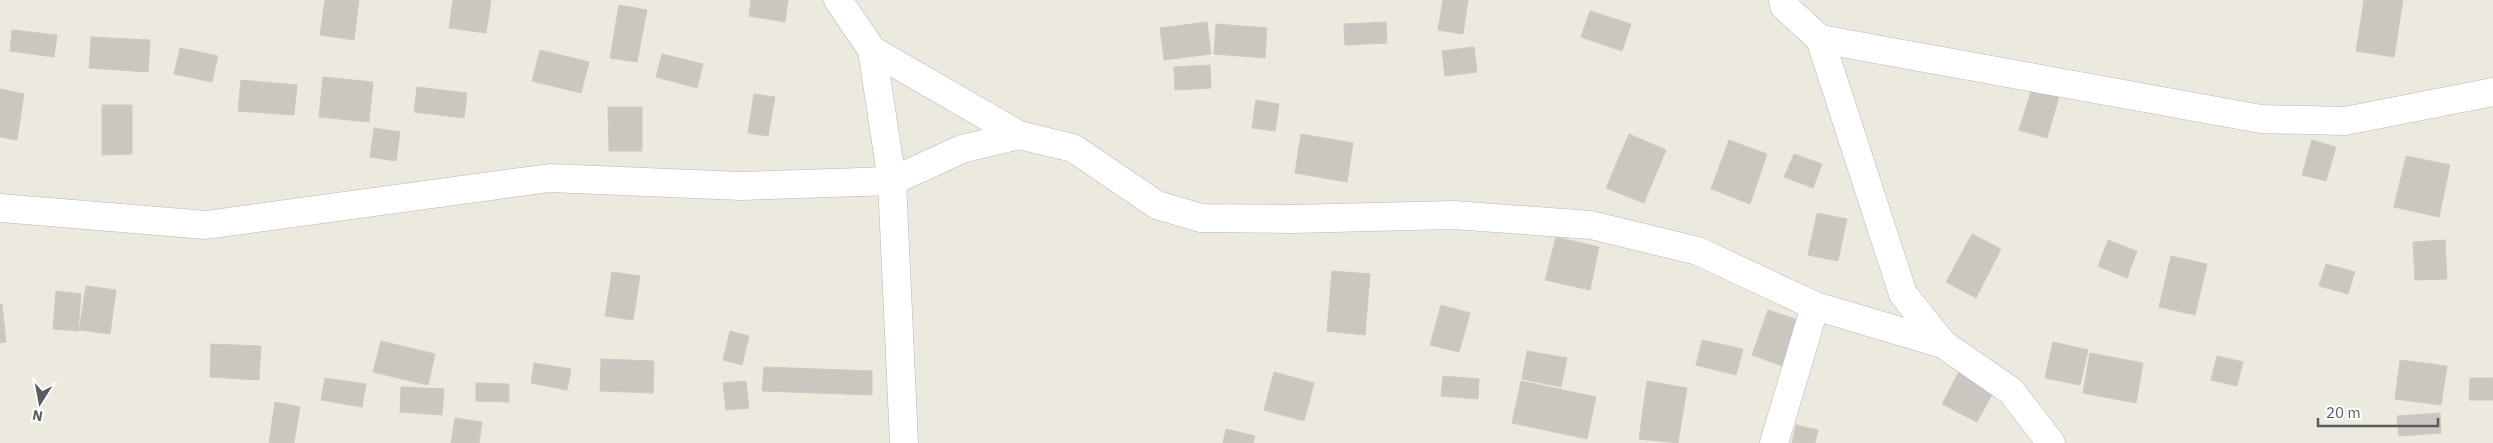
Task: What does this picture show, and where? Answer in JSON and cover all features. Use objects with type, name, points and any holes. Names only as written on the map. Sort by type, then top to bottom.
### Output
[{"type":"street","points":[[838,0],[872,50],[892,181],[904,443]]},
{"type":"street","points":[[1783,0],[1784,6],[1820,39],[1904,294],[1943,344],[2011,391],[2051,443]]},
{"type":"street","points":[[1820,39],[2261,119],[2345,121],[2493,92]]},
{"type":"street","points":[[872,50],[1019,135],[1073,148],[1157,205],[1201,218],[1293,220],[1453,215],[1591,225],[1698,251],[1815,306],[1943,344]]},
{"type":"street","points":[[0,208],[206,225],[550,178],[740,186],[892,181],[962,149],[1019,135]]},
{"type":"street","points":[[1774,443],[1815,306]]},
{"type":"building","points":[[325,0],[359,0],[354,40],[320,35]]},
{"type":"building","points":[[453,0],[491,0],[486,33],[449,28]]},
{"type":"building","points":[[751,0],[788,0],[785,22],[749,16]]},
{"type":"building","points":[[1443,0],[1468,0],[1463,34],[1438,30]]},
{"type":"building","points":[[2364,0],[2403,0],[2394,57],[2356,51]]},
{"type":"building","points":[[619,5],[647,10],[637,62],[610,58]]},
{"type":"building","points":[[1590,11],[1631,24],[1622,51],[1581,37]]},
{"type":"building","points":[[1207,22],[1211,54],[1164,60],[1160,28]]},
{"type":"building","points":[[1386,22],[1387,43],[1345,45],[1344,24]]},
{"type":"building","points":[[1216,24],[1267,28],[1265,58],[1214,54]]},
{"type":"building","points":[[12,30],[57,35],[54,57],[10,51]]},
{"type":"building","points":[[91,37],[150,40],[148,72],[89,68]]},
{"type":"building","points":[[1474,47],[1477,72],[1445,76],[1442,51]]},
{"type":"building","points":[[180,48],[218,56],[212,82],[174,74]]},
{"type":"building","points":[[540,50],[589,62],[581,93],[532,81]]},
{"type":"building","points":[[662,54],[703,64],[697,88],[656,77]]},
{"type":"building","points":[[1210,65],[1211,88],[1175,90],[1174,67]]},
{"type":"building","points":[[323,77],[373,82],[369,122],[319,117]]},
{"type":"building","points":[[241,80],[297,85],[294,115],[238,111]]},
{"type":"building","points":[[2034,82],[2061,90],[2047,138],[2019,130]]},
{"type":"building","points":[[417,87],[467,93],[464,118],[414,112]]},
{"type":"building","points":[[0,89],[24,94],[17,140],[0,137]]},
{"type":"building","points":[[754,94],[775,97],[768,136],[748,133]]},
{"type":"building","points":[[1256,100],[1279,104],[1275,131],[1252,128]]},
{"type":"building","points":[[102,105],[132,105],[132,154],[102,155]]},
{"type":"building","points":[[608,107],[642,107],[642,151],[609,151]]},
{"type":"building","points":[[374,128],[400,132],[396,161],[370,157]]},
{"type":"building","points":[[1301,134],[1353,143],[1347,182],[1295,173]]},
{"type":"building","points":[[1629,134],[1666,150],[1644,203],[1606,188]]},
{"type":"building","points":[[1729,140],[1767,154],[1750,204],[1711,189]]},
{"type":"building","points":[[2312,140],[2336,147],[2326,181],[2302,175]]},
{"type":"building","points":[[1794,154],[1822,164],[1813,188],[1784,177]]},
{"type":"building","points":[[2406,156],[2450,165],[2439,217],[2394,207]]},
{"type":"building","points":[[1817,213],[1847,219],[1838,261],[1808,255]]},
{"type":"building","points":[[1972,234],[2001,249],[1976,298],[1946,282]]},
{"type":"building","points":[[1556,237],[1599,247],[1590,290],[1545,280]]},
{"type":"building","points":[[2108,240],[2137,251],[2127,278],[2098,266]]},
{"type":"building","points":[[2445,240],[2447,279],[2415,280],[2413,242]]},
{"type":"building","points":[[2171,256],[2207,264],[2195,315],[2159,307]]},
{"type":"building","points":[[2326,264],[2355,272],[2348,294],[2319,286]]},
{"type":"building","points":[[1332,271],[1370,274],[1365,335],[1327,331]]},
{"type":"building","points":[[612,272],[640,276],[633,320],[605,316]]},
{"type":"building","points":[[86,286],[116,290],[110,334],[79,330]]},
{"type":"building","points":[[56,291],[81,294],[78,331],[53,329]]},
{"type":"building","points":[[0,304],[2,304],[6,342],[0,343]]},
{"type":"building","points":[[1441,305],[1470,313],[1459,352],[1430,345]]},
{"type":"building","points":[[1768,310],[1798,320],[1782,366],[1752,355]]},
{"type":"building","points":[[730,331],[749,336],[742,365],[723,360]]},
{"type":"building","points":[[1702,340],[1743,349],[1736,375],[1696,365]]},
{"type":"building","points":[[381,341],[435,354],[428,385],[373,372]]},
{"type":"building","points":[[2053,342],[2088,350],[2080,385],[2045,378]]},
{"type":"building","points":[[211,344],[261,346],[259,380],[210,377]]},
{"type":"building","points":[[1527,351],[1567,358],[1561,387],[1522,379]]},
{"type":"building","points":[[2090,353],[2143,363],[2136,403],[2083,393]]},
{"type":"building","points":[[2217,356],[2243,362],[2237,386],[2211,380]]},
{"type":"building","points":[[601,359],[654,361],[653,393],[600,391]]},
{"type":"building","points":[[2400,360],[2447,366],[2441,405],[2395,399]]},
{"type":"building","points":[[534,363],[571,369],[567,390],[531,383]]},
{"type":"building","points":[[764,367],[872,371],[872,395],[762,391]]},
{"type":"building","points":[[1960,370],[1995,389],[1977,422],[1942,404]]},
{"type":"building","points":[[1274,372],[1314,383],[1304,421],[1264,410]]},
{"type":"building","points":[[1443,376],[1479,379],[1478,399],[1441,396]]},
{"type":"building","points":[[325,378],[366,384],[362,407],[321,400]]},
{"type":"building","points":[[2470,378],[2493,378],[2493,400],[2469,400]]},
{"type":"building","points":[[746,381],[749,408],[726,410],[723,383]]},
{"type":"building","points":[[1521,381],[1596,397],[1587,439],[1512,423]]},
{"type":"building","points":[[1647,381],[1687,388],[1678,443],[1639,439]]},
{"type":"building","points":[[476,383],[509,384],[509,402],[476,401]]},
{"type":"building","points":[[401,387],[444,389],[442,415],[400,412]]},
{"type":"building","points":[[275,402],[300,407],[294,443],[269,443]]},
{"type":"building","points":[[2440,413],[2441,433],[2399,436],[2397,416]]},
{"type":"building","points":[[455,418],[482,422],[479,443],[451,443]]},
{"type":"building","points":[[1796,425],[1818,430],[1815,443],[1792,443]]},
{"type":"building","points":[[1226,429],[1255,436],[1253,443],[1223,443]]}]
